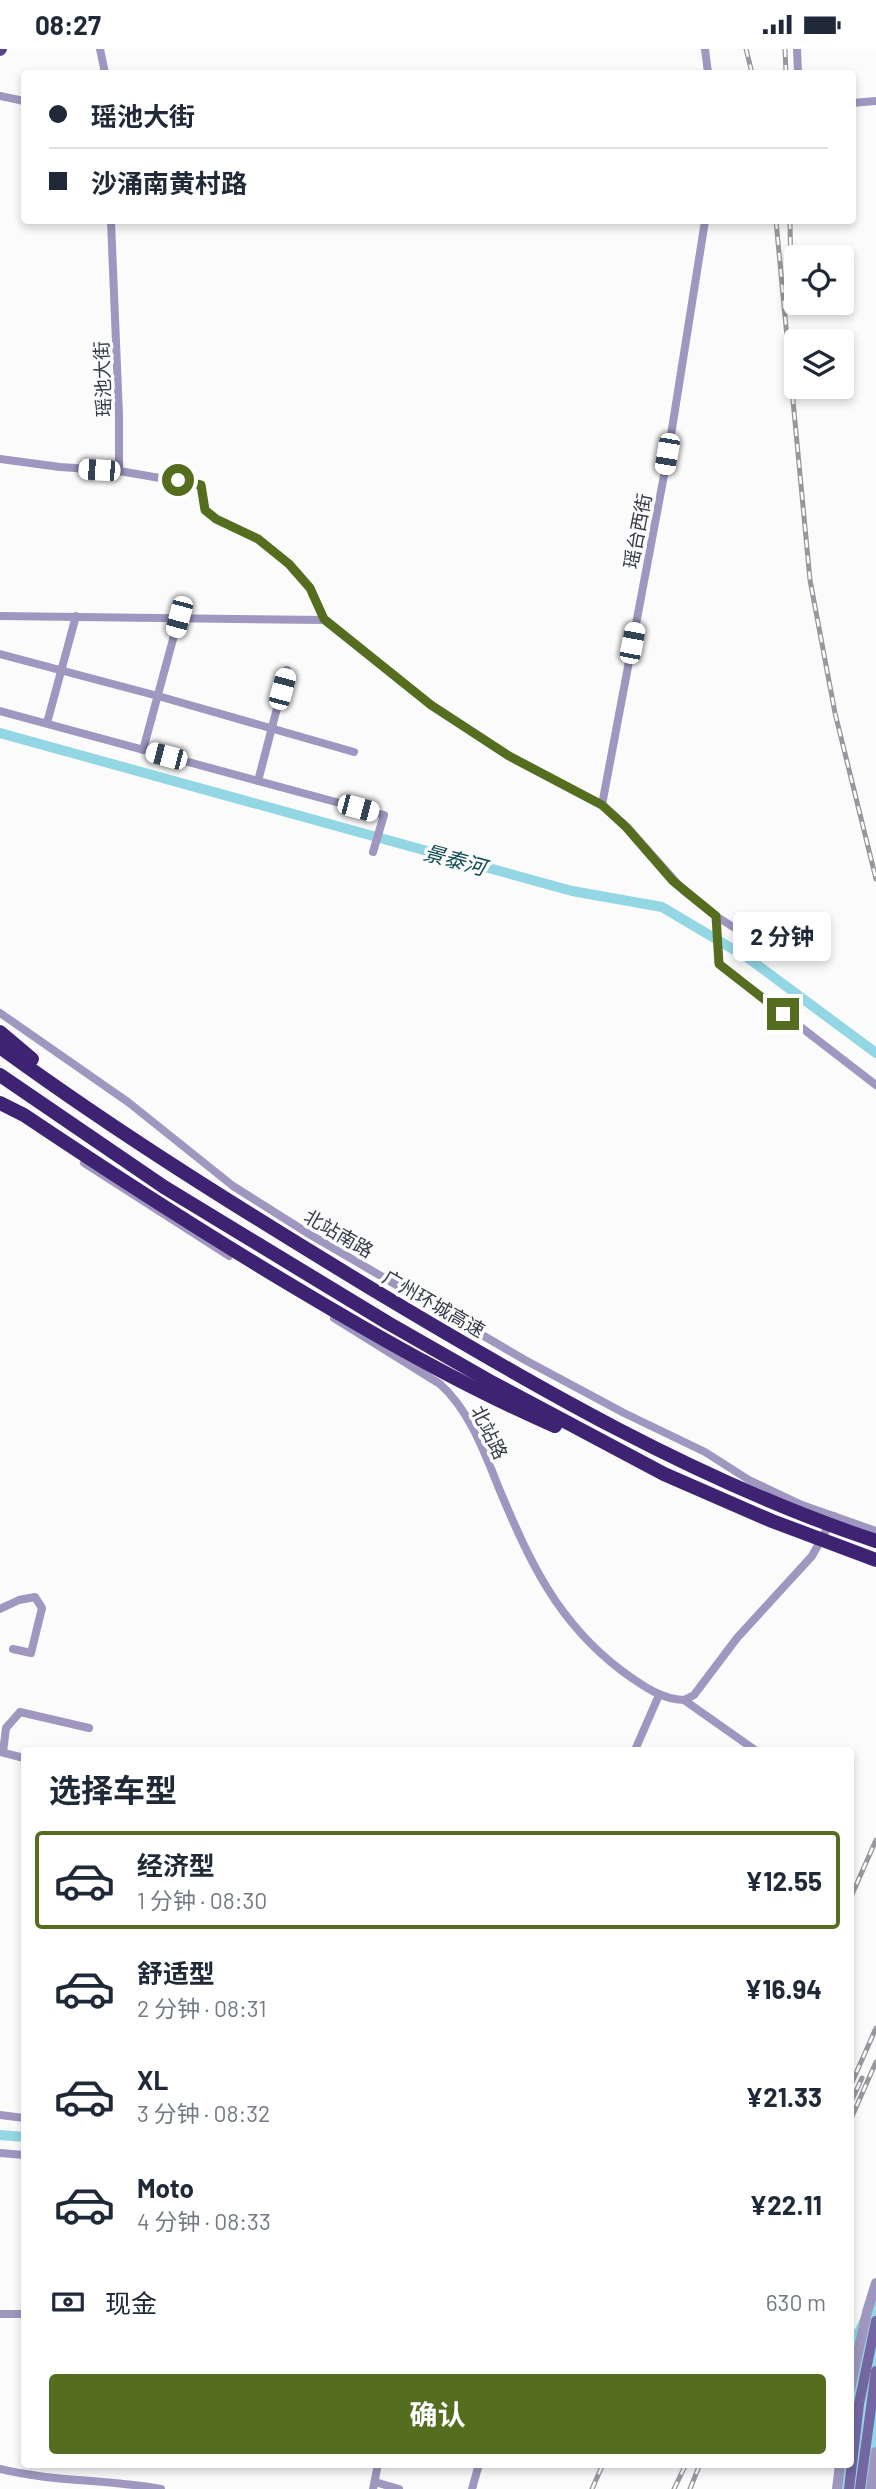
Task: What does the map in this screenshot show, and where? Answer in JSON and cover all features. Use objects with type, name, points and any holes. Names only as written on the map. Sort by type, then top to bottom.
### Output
[{"type":"highway","points":[[0,1032],[129,1137]]},
{"type":"highway","name":"广州环城高速","points":[[0,1047],[129,1137],[409,1311],[574,1405],[780,1506],[876,1541]]},
{"type":"highway","name":"广州环城高速","points":[[0,1075],[164,1187],[388,1323],[493,1383],[664,1474],[772,1521],[876,1560]]},
{"type":"highway","points":[[0,1105],[23,1115],[212,1238],[433,1368],[529,1415],[664,1474]]},
{"type":"main road","points":[[854,2449],[863,2378],[876,2321]]},
{"type":"main road","points":[[860,2489],[876,2371]]},
{"type":"main road","points":[[849,2489],[852,2468]]},
{"type":"street","points":[[100,49],[104,70]]},
{"type":"street","points":[[705,49],[708,70]]},
{"type":"street","points":[[797,49],[798,70]]},
{"type":"street","points":[[0,96],[21,100]]},
{"type":"street","points":[[856,103],[876,101]]},
{"type":"street","name":"瑶池大街","points":[[111,224],[119,471]]},
{"type":"street","name":"瑶台西街","points":[[602,805],[667,454],[705,224]]},
{"type":"street","points":[[0,459],[119,471],[201,485],[205,510],[216,519],[258,539],[289,564],[310,588],[324,619],[431,705],[468,731],[602,805],[626,827],[673,881],[716,916],[758,943]]},
{"type":"street","points":[[0,616],[324,619]]},
{"type":"street","points":[[47,723],[76,616]]},
{"type":"street","points":[[143,750],[179,617]]},
{"type":"street","points":[[0,653],[354,752]]},
{"type":"street","points":[[258,781],[287,670]]},
{"type":"street","points":[[0,711],[384,815],[373,852]]},
{"type":"street","points":[[716,916],[719,964],[876,1085]]},
{"type":"street","name":"北站南路","points":[[0,1013],[119,1095],[233,1186],[309,1234],[584,1392],[705,1452],[773,1492],[876,1531]]},
{"type":"street","points":[[0,1039],[12,1022]]},
{"type":"street","name":"北站路","points":[[0,1105],[163,1215],[424,1374],[452,1395],[463,1410],[490,1467],[528,1557],[554,1600],[579,1633],[599,1652],[659,1695],[684,1700]]},
{"type":"street","points":[[751,1747],[684,1700],[694,1695],[737,1638],[812,1556],[834,1516]]},
{"type":"street","points":[[0,1609],[19,1600],[35,1597],[42,1608],[31,1653],[13,1649]]},
{"type":"street","points":[[636,1747],[659,1695]]},
{"type":"street","points":[[21,1757],[2,1752],[6,1728],[20,1712],[89,1728]]},
{"type":"street","points":[[0,2115],[21,2118]]},
{"type":"street","points":[[0,2153],[21,2155]]},
{"type":"street","points":[[854,2371],[876,2283]]},
{"type":"street","points":[[0,2314],[21,2314]]},
{"type":"street","points":[[871,2489],[876,2452]]},
{"type":"street","points":[[377,2468],[374,2486],[398,2489]]},
{"type":"street","points":[[472,2489],[479,2468]]},
{"type":"street","points":[[837,2489],[840,2468]]},
{"type":"street","points":[[0,2469],[19,2474],[126,2483],[162,2489]]},
{"type":"water","points":[[876,2286],[876,2489],[838,2489],[839,2468],[854,2468],[854,2331]]},
{"type":"waterway","name":"景泰河","points":[[0,733],[572,891],[662,907],[748,958],[876,1053]]},
{"type":"waterway","points":[[0,2135],[21,2137]]},
{"type":"railway","points":[[746,49],[751,70]]},
{"type":"railway","points":[[785,49],[786,70]]},
{"type":"railway","points":[[776,224],[810,580],[835,713],[876,879]]},
{"type":"railway","points":[[790,224],[790,245]]},
{"type":"railway","points":[[854,1890],[876,1840]]},
{"type":"railway","points":[[854,2078],[876,2028]]},
{"type":"railway","points":[[854,2112],[876,2062]]},
{"type":"railway","points":[[854,2095],[862,2078]]},
{"type":"railway","points":[[592,2489],[601,2468]]},
{"type":"railway","points":[[674,2489],[684,2468]]},
{"type":"railway","points":[[690,2489],[698,2468]]},
{"type":"route","points":[[178,480],[201,485],[205,510],[216,519],[258,539],[289,564],[310,588],[324,619],[431,705],[493,747],[602,805],[616,816],[673,881],[716,916],[719,964],[783,1014]]}]
